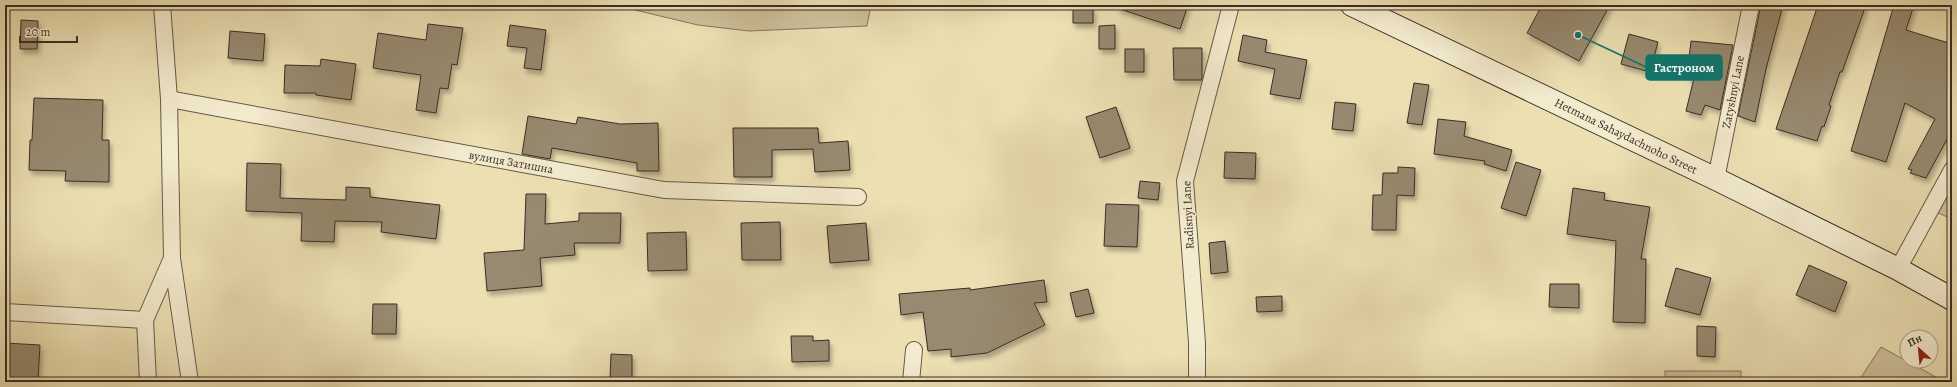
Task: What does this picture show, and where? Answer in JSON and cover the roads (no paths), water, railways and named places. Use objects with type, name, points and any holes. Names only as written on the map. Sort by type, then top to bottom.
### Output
[{"type":"main road","name":"Hetmana Sahaydachnoho Street","points":[[1352,5],[1716,179],[1898,269],[1952,299]]},
{"type":"street","points":[[162,5],[169,99],[172,258],[190,382]]},
{"type":"street","name":"Radisnyi Lane","points":[[1197,382],[1197,343],[1185,181],[1231,5]]},
{"type":"street","name":"Zatyshnyi Lane","points":[[1716,179],[1751,5]]},
{"type":"street","name":"вулиця Затишна","points":[[169,99],[664,190],[858,197]]},
{"type":"street","points":[[1898,269],[1952,170]]},
{"type":"street","points":[[148,382],[145,320],[172,258]]},
{"type":"street","points":[[5,312],[145,320]]},
{"type":"street","points":[[911,382],[914,350]]},
{"type":"place","name":"Гастроном","points":[[1578,35]]}]
